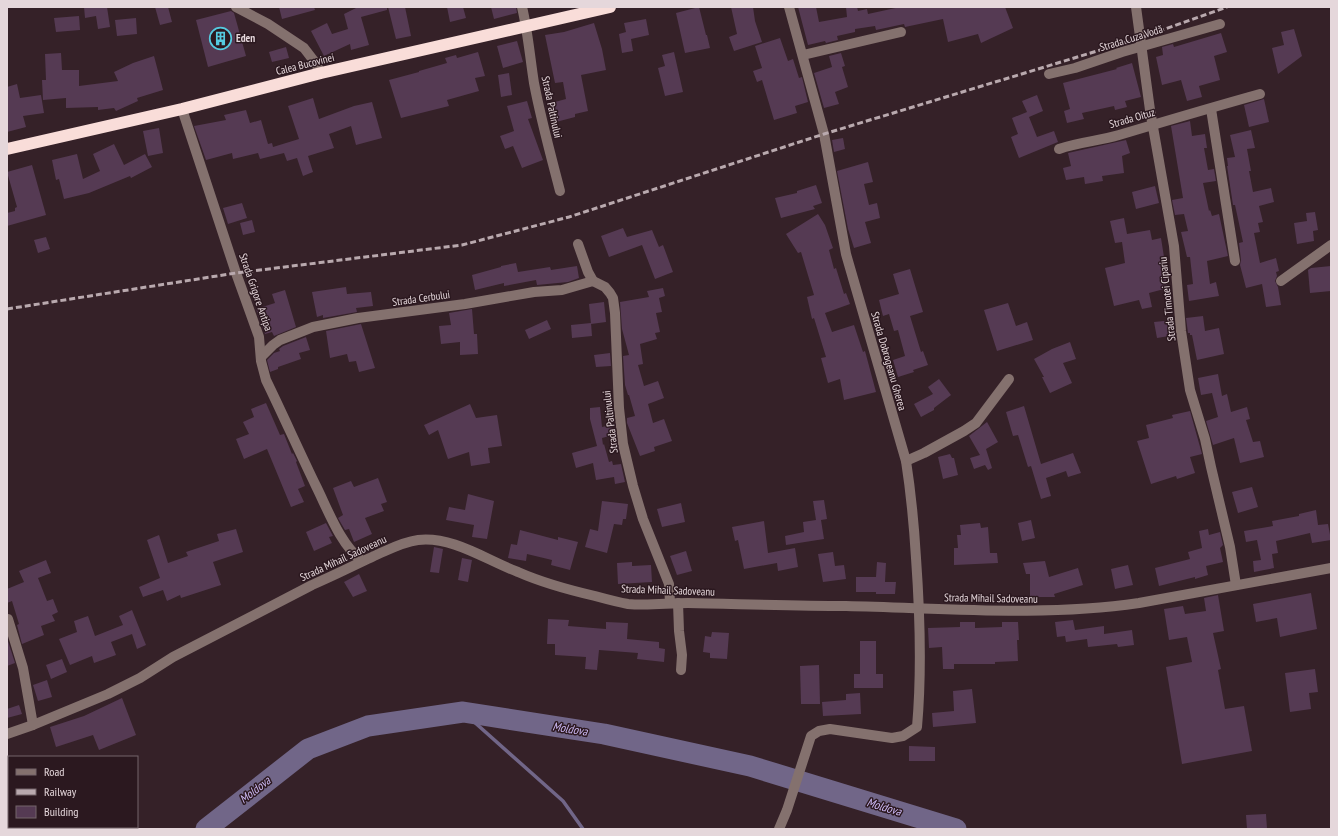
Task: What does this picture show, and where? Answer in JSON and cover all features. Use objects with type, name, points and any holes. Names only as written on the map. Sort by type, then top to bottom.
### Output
[{"type":"highway","name":"Calea Bucovinei","points":[[7,148],[182,109],[321,73],[610,7]]},
{"type":"street","points":[[236,7],[268,24],[304,48],[321,73]]},
{"type":"street","name":"Strada Paltinului","points":[[522,7],[527,26],[534,82],[542,122],[560,191]]},
{"type":"street","name":"Strada Dobrogeanu Gherea","points":[[780,829],[811,736],[818,731],[830,729],[892,738],[903,736],[917,727],[919,700],[920,608],[911,490],[906,461],[846,254],[824,134],[789,7]]},
{"type":"street","name":"Strada Timotei Cipariu","points":[[1136,7],[1152,125],[1174,246],[1181,331],[1190,390],[1205,439],[1230,547],[1236,585]]},
{"type":"street","name":"Strada Cuza Vodă","points":[[1049,74],[1075,68],[1220,24]]},
{"type":"street","points":[[803,55],[901,32]]},
{"type":"street","name":"Strada Oituz","points":[[1059,149],[1118,136],[1260,94]]},
{"type":"street","name":"Strada Grigore Antipa","points":[[182,109],[236,273],[259,337],[261,357],[266,380],[328,511],[348,547],[353,554],[362,561]]},
{"type":"street","points":[[1211,109],[1235,261]]},
{"type":"street","name":"Strada Paltinului","points":[[578,244],[588,272],[593,281],[605,287],[613,298],[619,408],[623,444],[643,519],[669,584],[674,603],[682,655],[681,670]]},
{"type":"street","points":[[1281,281],[1331,245]]},
{"type":"street","name":"Strada Cerbului","points":[[261,357],[272,345],[280,340],[313,327],[358,318],[465,304],[534,292],[562,290],[593,281]]},
{"type":"street","points":[[906,461],[924,453],[976,423],[1009,379]]},
{"type":"street","name":"Strada Mihail Sadoveanu","points":[[7,734],[74,709],[140,678],[173,657],[275,604],[362,561],[404,543],[417,540],[435,540],[474,552],[537,580],[580,593],[628,604],[674,603],[1036,611],[1107,608],[1173,598],[1331,568]]},
{"type":"street","points":[[8,619],[23,668],[33,725]]},
{"type":"building","points":[[84,7],[107,7],[110,27],[98,29],[96,16],[85,18]]},
{"type":"building","points":[[155,7],[168,7],[172,22],[160,25]]},
{"type":"building","points":[[279,7],[314,7],[315,10],[282,19]]},
{"type":"building","points":[[358,7],[387,7],[387,10],[361,17],[369,45],[351,50],[350,44],[324,56],[311,31],[327,23],[332,34],[348,29],[344,14]]},
{"type":"building","points":[[388,7],[405,7],[411,36],[396,39]]},
{"type":"building","points":[[447,7],[463,7],[466,18],[450,22]]},
{"type":"building","points":[[491,7],[516,7],[517,13],[494,19]]},
{"type":"building","points":[[699,7],[710,48],[685,53],[676,13]]},
{"type":"building","points":[[731,7],[753,7],[755,21],[762,42],[734,51],[729,37],[737,34]]},
{"type":"building","points":[[798,7],[816,7],[819,22],[847,17],[846,7],[857,7],[858,11],[867,9],[868,14],[900,7],[1005,7],[1013,28],[981,43],[978,34],[948,42],[943,19],[905,27],[904,24],[876,30],[875,26],[855,29],[855,32],[837,36],[838,40],[808,45]]},
{"type":"building","name":"Eden","points":[[231,11],[234,13],[246,56],[208,67],[196,20]]},
{"type":"building","points":[[79,16],[80,30],[56,32],[54,18]]},
{"type":"building","points":[[136,18],[137,34],[117,36],[115,20]]},
{"type":"building","points":[[646,19],[649,35],[631,39],[633,51],[622,53],[619,34],[626,32],[624,23]]},
{"type":"building","points":[[594,23],[602,49],[606,70],[581,75],[588,111],[575,114],[575,117],[556,122],[551,103],[566,99],[563,82],[555,83],[545,35],[564,32]]},
{"type":"building","points":[[1294,29],[1302,56],[1278,74],[1272,48],[1284,45],[1281,32]]},
{"type":"building","points":[[1221,33],[1227,52],[1214,56],[1220,80],[1199,86],[1202,97],[1187,101],[1181,80],[1162,85],[1156,57],[1163,55],[1162,47],[1173,44],[1174,47]]},
{"type":"building","points":[[780,38],[788,61],[793,59],[799,78],[802,77],[808,102],[795,106],[797,113],[774,120],[762,80],[757,82],[753,71],[762,68],[755,46]]},
{"type":"building","points":[[517,41],[523,62],[503,68],[497,46]]},
{"type":"building","points":[[286,47],[289,58],[272,62],[269,52]]},
{"type":"building","points":[[478,52],[485,76],[475,78],[479,91],[447,100],[449,106],[401,118],[389,80],[447,63],[445,58],[456,55],[457,58]]},
{"type":"building","points":[[674,52],[683,92],[665,96],[658,68],[665,66],[662,55]]},
{"type":"building","points":[[61,53],[62,70],[79,70],[79,86],[118,81],[114,72],[133,63],[154,56],[163,90],[137,98],[138,101],[116,111],[114,108],[98,110],[98,107],[66,108],[66,98],[43,100],[42,80],[46,80],[45,54]]},
{"type":"building","points":[[841,53],[845,66],[842,67],[848,87],[835,92],[839,104],[824,108],[814,73],[832,67],[829,56]]},
{"type":"building","points":[[1132,63],[1141,97],[1125,101],[1127,107],[1115,110],[1114,106],[1082,113],[1084,119],[1067,123],[1064,111],[1070,109],[1063,83],[1117,69],[1116,68]]},
{"type":"building","points":[[509,73],[512,95],[501,97],[498,75]]},
{"type":"building","points":[[17,84],[20,98],[41,95],[44,113],[23,116],[26,127],[7,132],[7,87]]},
{"type":"building","points":[[1037,95],[1043,111],[1029,117],[1037,137],[1054,131],[1058,142],[1019,158],[1011,137],[1018,134],[1012,118],[1027,112],[1022,101]]},
{"type":"building","points":[[313,98],[319,119],[354,106],[372,102],[382,138],[356,145],[351,126],[329,134],[334,148],[308,156],[313,172],[303,176],[297,158],[287,161],[284,153],[260,159],[258,153],[233,159],[232,153],[206,160],[194,126],[226,120],[224,115],[246,110],[250,123],[261,120],[268,144],[272,143],[273,147],[299,139],[288,106]]},
{"type":"building","points":[[1264,99],[1269,122],[1249,127],[1244,105]]},
{"type":"building","points":[[527,101],[532,118],[528,119],[543,160],[522,168],[513,146],[505,149],[500,136],[514,131],[507,106]]},
{"type":"building","points":[[1190,121],[1192,136],[1205,134],[1207,148],[1204,148],[1208,170],[1214,169],[1216,181],[1203,183],[1209,211],[1210,210],[1212,216],[1219,214],[1228,256],[1207,261],[1210,284],[1216,282],[1219,296],[1189,301],[1187,285],[1193,284],[1190,257],[1187,257],[1181,232],[1188,231],[1184,214],[1175,215],[1172,200],[1183,198],[1171,126]]},
{"type":"building","points":[[159,128],[163,153],[148,156],[143,131]]},
{"type":"building","points":[[1251,130],[1255,148],[1247,149],[1253,192],[1271,188],[1274,202],[1259,206],[1263,222],[1258,223],[1260,232],[1254,233],[1260,263],[1276,258],[1279,271],[1276,272],[1277,276],[1275,281],[1278,287],[1281,305],[1266,307],[1262,284],[1246,288],[1240,265],[1241,260],[1239,243],[1243,242],[1235,205],[1233,205],[1227,166],[1227,158],[1235,157],[1230,135]]},
{"type":"building","points":[[843,138],[845,149],[834,152],[832,140]]},
{"type":"building","points":[[1126,140],[1130,153],[1122,156],[1124,173],[1102,176],[1103,181],[1085,184],[1084,177],[1066,180],[1063,168],[1071,166],[1068,153]]},
{"type":"building","points":[[114,144],[124,165],[145,154],[152,167],[131,178],[130,176],[89,193],[64,199],[59,179],[56,180],[52,160],[77,154],[83,179],[100,171],[93,154]]},
{"type":"building","points":[[868,162],[873,182],[864,184],[869,205],[877,203],[880,218],[865,222],[871,243],[854,248],[848,229],[837,171]]},
{"type":"building","points":[[32,165],[46,215],[7,226],[7,213],[15,211],[15,208],[17,207],[7,172]]},
{"type":"building","points":[[816,185],[822,203],[813,206],[815,209],[781,218],[775,198],[797,193],[797,191]]},
{"type":"building","points":[[1155,186],[1159,203],[1136,209],[1132,192]]},
{"type":"building","points":[[242,203],[247,218],[228,224],[223,208]]},
{"type":"building","points":[[1315,212],[1318,230],[1313,231],[1314,241],[1297,244],[1294,223],[1307,221],[1306,213]]},
{"type":"building","points":[[818,214],[825,225],[833,248],[829,250],[834,269],[836,268],[844,294],[846,293],[850,304],[825,313],[832,332],[854,325],[863,352],[865,351],[876,392],[844,400],[840,379],[828,383],[821,358],[826,357],[814,318],[812,319],[807,297],[814,295],[801,252],[798,253],[786,234]]},
{"type":"building","points":[[1124,218],[1127,234],[1150,230],[1152,240],[1161,238],[1164,257],[1161,258],[1168,288],[1149,293],[1152,307],[1142,309],[1139,300],[1114,306],[1105,268],[1125,263],[1122,242],[1115,243],[1110,221]]},
{"type":"building","points":[[252,220],[255,232],[243,235],[240,223]]},
{"type":"building","points":[[623,228],[627,237],[652,230],[659,247],[663,245],[673,272],[655,279],[642,245],[609,257],[601,236]]},
{"type":"building","points":[[46,237],[50,249],[38,253],[34,240]]},
{"type":"building","points":[[516,263],[518,272],[550,267],[551,270],[577,266],[579,278],[568,282],[537,285],[536,280],[504,286],[504,283],[475,290],[472,275]]},
{"type":"building","points":[[1331,266],[1331,291],[1310,293],[1308,270],[1311,268]]},
{"type":"building","points":[[910,269],[923,312],[910,316],[921,352],[923,351],[928,365],[913,370],[914,372],[898,377],[893,360],[905,356],[898,330],[894,331],[889,314],[883,316],[879,300],[899,294],[893,274]]},
{"type":"building","points":[[346,287],[347,294],[371,292],[373,306],[356,308],[357,312],[323,318],[323,315],[317,317],[312,292]]},
{"type":"building","points":[[663,288],[665,296],[659,298],[662,312],[656,313],[660,332],[655,333],[657,339],[640,344],[643,364],[638,365],[644,386],[658,381],[664,398],[648,404],[653,423],[664,419],[672,441],[654,447],[655,451],[640,456],[627,423],[627,418],[635,416],[625,385],[623,356],[629,355],[622,329],[620,302],[649,297],[647,291]]},
{"type":"building","points":[[285,290],[296,327],[274,336],[272,332],[265,334],[256,309],[275,303],[272,294]]},
{"type":"building","points":[[604,302],[606,322],[591,324],[589,304]]},
{"type":"building","points":[[1008,303],[1016,326],[1027,322],[1033,340],[997,351],[984,310]]},
{"type":"building","points":[[472,309],[474,334],[477,334],[478,354],[460,355],[460,342],[441,344],[439,326],[451,325],[449,313]]},
{"type":"building","points":[[1203,316],[1205,331],[1219,328],[1224,354],[1197,360],[1192,335],[1188,333],[1186,318]]},
{"type":"building","points":[[547,320],[551,329],[529,339],[525,330]]},
{"type":"building","points":[[1174,320],[1175,335],[1157,338],[1154,322]]},
{"type":"building","points":[[591,323],[592,336],[572,338],[571,325]]},
{"type":"building","points":[[361,324],[375,368],[359,372],[356,361],[349,362],[347,354],[330,358],[326,331]]},
{"type":"building","points":[[306,337],[310,350],[299,353],[301,359],[278,367],[278,369],[270,372],[267,360],[274,353],[280,351],[279,349],[283,346]]},
{"type":"building","points":[[1070,342],[1076,359],[1063,363],[1072,383],[1050,393],[1042,377],[1044,377],[1034,359],[1052,349]]},
{"type":"building","points":[[610,353],[611,366],[596,367],[594,355]]},
{"type":"building","points":[[1218,374],[1222,396],[1227,394],[1231,412],[1247,407],[1250,419],[1246,420],[1253,442],[1260,441],[1264,457],[1240,463],[1234,438],[1213,445],[1206,421],[1218,417],[1212,393],[1201,395],[1198,378]]},
{"type":"building","points":[[939,379],[951,395],[934,408],[934,410],[921,417],[914,404],[933,394],[928,387]]},
{"type":"building","points":[[266,403],[280,435],[284,434],[292,454],[293,453],[297,461],[296,462],[305,486],[298,489],[304,502],[291,507],[267,449],[244,459],[236,439],[249,434],[243,422],[254,417],[251,409]]},
{"type":"building","points":[[470,404],[476,418],[497,415],[502,446],[488,448],[490,463],[471,466],[469,452],[448,459],[438,430],[429,435],[424,425]]},
{"type":"building","points":[[1024,406],[1041,464],[1073,453],[1081,473],[1068,477],[1066,471],[1046,478],[1051,496],[1041,499],[1031,466],[1028,467],[1018,435],[1013,436],[1006,412]]},
{"type":"building","points":[[600,407],[602,427],[611,425],[613,435],[602,438],[603,445],[604,444],[609,462],[612,461],[613,465],[621,464],[625,482],[615,484],[614,477],[596,480],[593,463],[576,468],[572,453],[597,446],[590,419],[590,408]]},
{"type":"building","points":[[1190,411],[1202,454],[1190,457],[1195,473],[1177,479],[1176,476],[1151,484],[1137,441],[1149,438],[1146,425],[1173,418],[1172,415]]},
{"type":"building","points":[[987,422],[998,442],[986,449],[992,468],[988,470],[985,465],[974,469],[970,458],[980,455],[969,436]]},
{"type":"building","points":[[950,454],[952,458],[954,458],[958,475],[943,479],[938,457]]},
{"type":"building","points":[[378,478],[387,502],[381,504],[384,511],[365,518],[372,534],[354,542],[349,529],[345,530],[338,518],[343,515],[333,488],[351,481],[354,487]]},
{"type":"building","points":[[1252,487],[1258,507],[1238,513],[1232,492]]},
{"type":"building","points":[[468,494],[494,501],[487,539],[472,537],[474,525],[446,520],[449,507],[465,510]]},
{"type":"building","points":[[824,500],[827,519],[821,520],[824,539],[786,545],[785,536],[804,532],[803,522],[816,520],[813,501]]},
{"type":"building","points":[[602,501],[628,504],[626,519],[623,519],[622,525],[614,524],[607,553],[585,547],[590,529],[598,531]]},
{"type":"building","points":[[681,503],[685,522],[662,527],[657,509]]},
{"type":"building","points":[[1316,510],[1318,525],[1328,524],[1331,540],[1312,543],[1310,533],[1276,541],[1278,553],[1272,554],[1274,568],[1254,572],[1253,561],[1261,560],[1257,540],[1246,542],[1244,531],[1273,526],[1272,521],[1299,516],[1299,514]]},
{"type":"building","points":[[1031,520],[1035,538],[1022,541],[1018,523]]},
{"type":"building","points":[[764,521],[768,553],[795,548],[798,567],[778,571],[777,563],[744,569],[738,540],[735,541],[732,527]]},
{"type":"building","points":[[326,523],[333,536],[329,537],[332,543],[314,551],[306,532]]},
{"type":"building","points":[[980,523],[981,528],[988,527],[990,553],[997,553],[998,563],[954,565],[954,548],[958,548],[957,535],[961,535],[960,525]]},
{"type":"building","points":[[236,529],[243,552],[213,562],[221,585],[181,598],[180,595],[167,601],[163,590],[143,597],[139,587],[160,578],[147,540],[159,535],[168,563],[188,556],[186,552],[219,541],[217,534]]},
{"type":"building","points":[[1208,529],[1209,535],[1220,532],[1223,545],[1220,548],[1223,562],[1206,566],[1208,575],[1159,586],[1155,568],[1190,559],[1188,552],[1202,548],[1199,531]]},
{"type":"building","points":[[520,530],[558,540],[558,537],[578,542],[570,570],[551,565],[552,560],[527,554],[526,561],[508,558],[511,544],[517,545]]},
{"type":"building","points":[[434,547],[443,549],[439,573],[430,572]]},
{"type":"building","points":[[686,551],[692,571],[677,575],[670,556]]},
{"type":"building","points":[[833,552],[835,566],[844,565],[846,579],[823,582],[818,554]]},
{"type":"building","points":[[462,558],[472,560],[468,582],[458,580]]},
{"type":"building","points":[[46,560],[51,573],[38,578],[47,601],[53,599],[58,612],[52,615],[55,621],[41,626],[44,635],[22,644],[17,625],[19,624],[12,601],[7,603],[7,589],[24,582],[19,571]]},
{"type":"building","points":[[1045,561],[1049,577],[1078,568],[1083,585],[1054,594],[1055,597],[1030,597],[1030,574],[1026,574],[1023,563]]},
{"type":"building","points":[[632,562],[632,566],[651,565],[652,582],[618,584],[617,563]]},
{"type":"building","points":[[877,562],[886,563],[885,582],[896,582],[895,594],[856,592],[856,577],[876,577]]},
{"type":"building","points":[[1128,565],[1133,585],[1115,589],[1111,569]]},
{"type":"building","points":[[359,574],[367,591],[353,597],[344,582]]},
{"type":"building","points":[[1311,593],[1317,629],[1280,637],[1277,618],[1256,622],[1253,604]]},
{"type":"building","points":[[1218,595],[1224,631],[1213,633],[1221,669],[1218,670],[1225,709],[1244,706],[1252,751],[1182,764],[1166,667],[1192,662],[1187,637],[1169,640],[1164,609],[1183,606],[1185,614],[1206,611],[1204,598]]},
{"type":"building","points":[[132,610],[146,645],[137,649],[132,634],[111,642],[116,655],[94,663],[92,656],[70,665],[59,639],[77,632],[74,621],[88,616],[95,636],[123,625],[119,616]]},
{"type":"building","points":[[548,619],[569,620],[568,626],[606,629],[606,622],[628,623],[627,639],[659,642],[659,648],[665,649],[664,662],[637,659],[638,653],[599,650],[597,670],[585,669],[586,657],[555,655],[555,644],[547,644]]},
{"type":"building","points":[[1073,620],[1075,630],[1104,626],[1104,634],[1132,630],[1134,645],[1118,647],[1117,644],[1088,647],[1087,639],[1066,642],[1065,636],[1057,637],[1055,622]]},
{"type":"building","points":[[960,622],[975,622],[975,628],[1002,627],[1002,622],[1018,622],[1018,661],[995,662],[995,664],[954,664],[954,669],[943,669],[942,647],[929,648],[928,628],[960,627]]},
{"type":"building","points":[[712,632],[729,633],[727,659],[710,658],[710,653],[703,652],[705,636],[711,637]]},
{"type":"building","points":[[7,638],[15,663],[7,666]]},
{"type":"building","points":[[860,641],[876,641],[876,674],[883,674],[883,688],[854,688],[854,674],[860,674]]},
{"type":"building","points":[[62,659],[67,672],[51,679],[46,665]]},
{"type":"building","points":[[819,665],[820,704],[801,704],[800,666]]},
{"type":"building","points":[[1315,669],[1318,692],[1309,693],[1311,709],[1290,712],[1285,673]]},
{"type":"building","points":[[47,680],[52,697],[38,701],[33,685]]},
{"type":"building","points":[[972,689],[976,723],[933,727],[932,713],[954,711],[953,691]]},
{"type":"building","points":[[860,693],[861,714],[823,716],[822,702],[846,700],[846,694]]},
{"type":"building","points":[[122,698],[136,735],[99,750],[93,735],[56,747],[50,727],[84,716]]},
{"type":"building","points":[[19,705],[22,714],[7,718],[7,709]]},
{"type":"building","points":[[909,746],[935,747],[935,761],[909,761]]},
{"type":"building","points":[[1266,814],[1267,829],[1247,829],[1246,815]]},
{"type":"waterway","points":[[463,712],[563,801],[583,829]]},
{"type":"waterway","name":"Moldova","points":[[206,829],[308,749],[368,726],[463,712],[604,734],[750,766],[956,829]]},
{"type":"railway","points":[[7,309],[236,273],[462,245],[569,217],[824,134],[1140,38],[1227,7]]},
{"type":"place","name":"Eden","points":[[221,38]]}]
